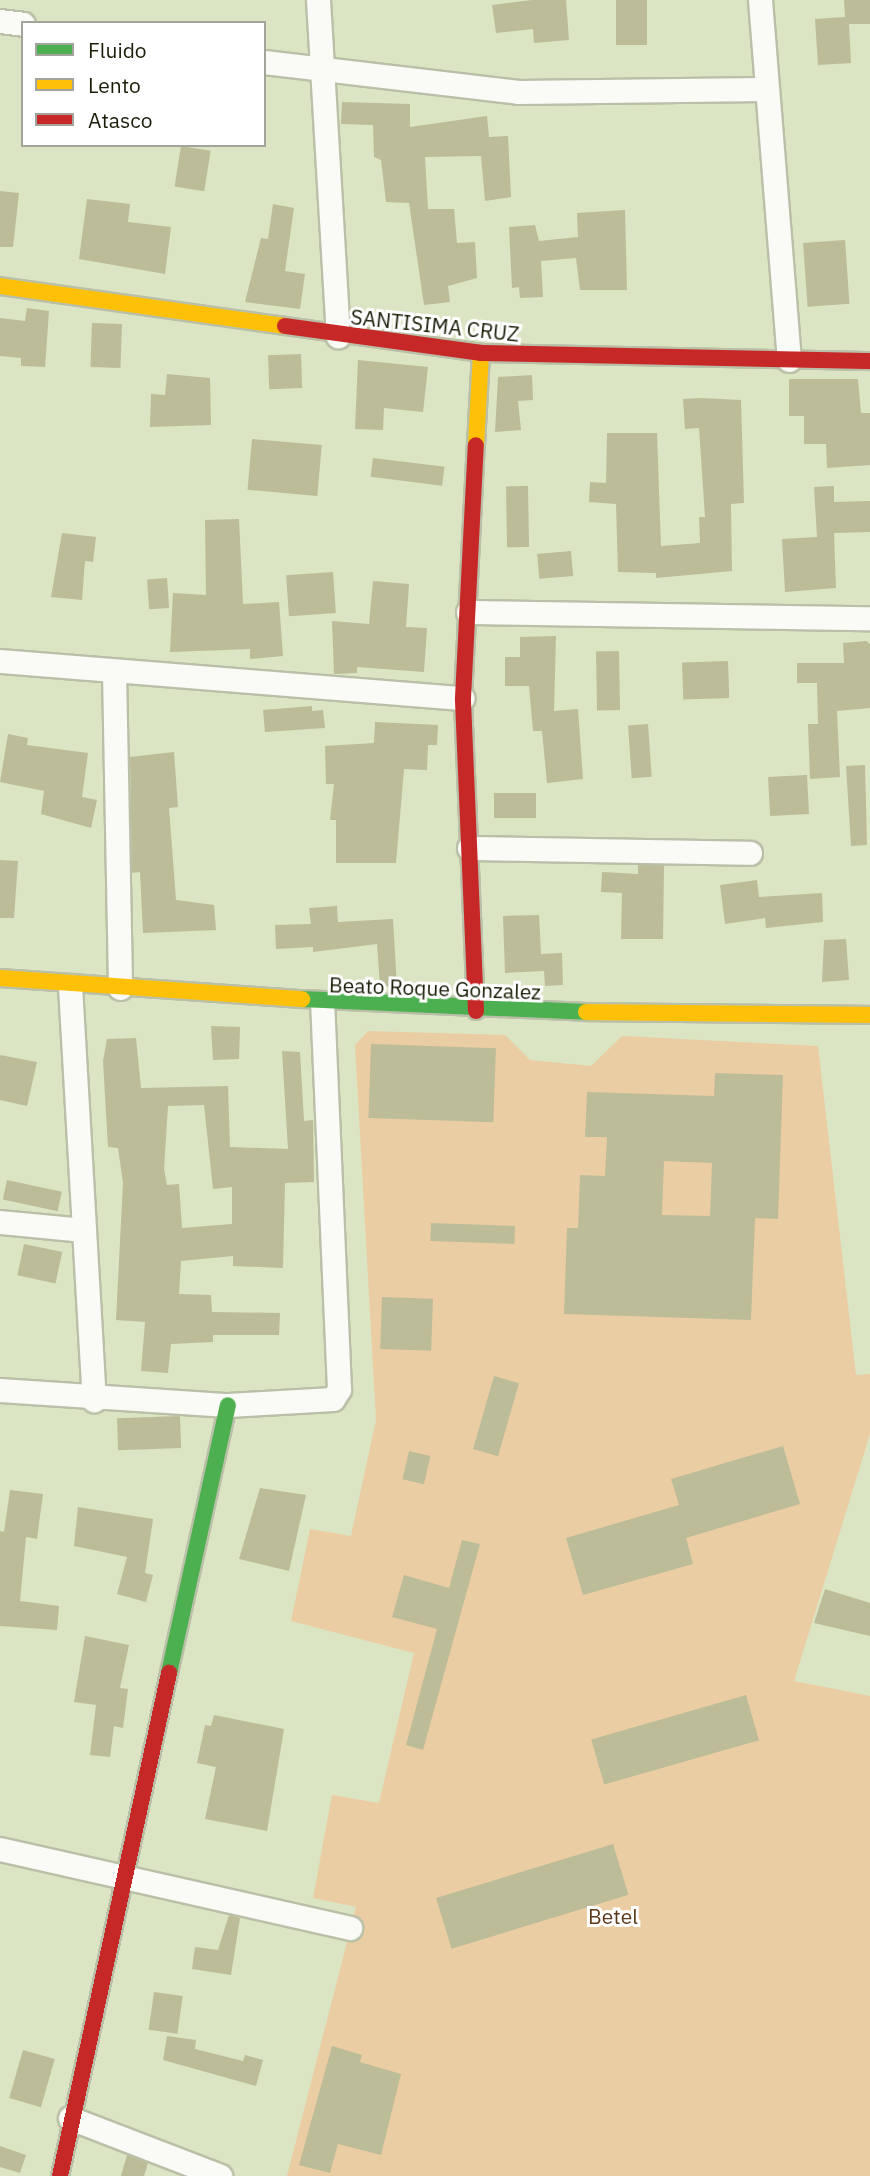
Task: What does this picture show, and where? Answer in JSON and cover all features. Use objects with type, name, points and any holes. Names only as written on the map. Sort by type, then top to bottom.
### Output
[{"type":"street","points":[[318,0],[338,336]]},
{"type":"street","points":[[760,0],[789,360]]},
{"type":"street","points":[[0,21],[21,24]]},
{"type":"street","points":[[266,62],[324,72],[539,93],[766,89]]},
{"type":"street","name":"SANTISIMA CRUZ","points":[[0,286],[338,336],[481,353],[870,361]]},
{"type":"street","points":[[476,1011],[463,698],[481,353]]},
{"type":"street","points":[[468,612],[870,618]]},
{"type":"street","points":[[0,661],[463,698]]},
{"type":"street","points":[[114,671],[120,988]]},
{"type":"street","points":[[469,848],[750,853]]},
{"type":"street","name":"Beato Roque Gonzalez","points":[[0,978],[71,986],[322,1004],[476,1011],[870,1015]]},
{"type":"street","points":[[71,986],[94,1400]]},
{"type":"street","points":[[0,1390],[94,1400],[228,1405],[320,1403],[339,1389],[322,1004]]},
{"type":"street","points":[[0,1223],[83,1230]]},
{"type":"street","points":[[60,2176],[70,2118],[128,1874],[228,1405]]},
{"type":"street","points":[[0,1849],[128,1874],[350,1928]]},
{"type":"street","points":[[70,2118],[220,2176]]},
{"type":"green space","name":"Betel","points":[[368,1031],[505,1035],[530,1060],[591,1066],[622,1036],[818,1046],[856,1375],[870,1374],[870,1434],[794,1681],[870,1696],[870,2176],[287,2176],[356,1907],[313,1898],[332,1795],[379,1803],[414,1653],[291,1621],[310,1529],[351,1536],[376,1420],[355,1045]]},
{"type":"building","points":[[532,0],[566,0],[569,40],[534,43],[533,29],[496,33],[492,5]]},
{"type":"building","points":[[616,0],[647,0],[647,45],[616,45]]},
{"type":"building","points":[[844,0],[870,0],[870,24],[849,24],[851,63],[818,65],[815,19],[845,17]]},
{"type":"building","points":[[342,102],[410,104],[410,127],[487,116],[489,137],[508,136],[511,197],[485,201],[481,156],[425,157],[428,209],[454,209],[457,243],[475,242],[477,278],[448,286],[450,302],[424,305],[409,203],[386,202],[381,160],[374,157],[373,125],[341,124]]},
{"type":"building","points":[[181,147],[211,151],[204,191],[175,186]]},
{"type":"building","points":[[0,191],[19,193],[13,247],[0,247]]},
{"type":"building","points":[[87,199],[130,204],[128,222],[171,227],[165,274],[79,259]]},
{"type":"building","points":[[273,204],[294,208],[285,271],[305,274],[300,309],[245,302],[261,238],[268,239]]},
{"type":"building","points":[[625,210],[627,290],[580,290],[576,258],[541,261],[543,297],[520,298],[519,287],[512,288],[509,227],[535,225],[539,241],[578,237],[577,213]]},
{"type":"building","points":[[845,240],[849,304],[808,307],[803,243]]},
{"type":"building","points":[[27,308],[49,311],[45,367],[21,366],[21,358],[0,356],[0,318],[25,321]]},
{"type":"building","points":[[92,323],[122,324],[120,368],[90,367]]},
{"type":"building","points":[[301,354],[302,388],[269,389],[268,355]]},
{"type":"building","points":[[358,360],[428,367],[423,412],[384,408],[383,430],[355,429]]},
{"type":"building","points":[[167,374],[210,378],[211,425],[150,427],[151,394],[165,395]]},
{"type":"building","points":[[532,375],[533,400],[518,401],[521,430],[495,432],[498,377]]},
{"type":"building","points":[[789,379],[858,379],[861,413],[870,413],[870,465],[827,468],[826,444],[804,444],[804,416],[789,416]]},
{"type":"building","points":[[683,399],[741,400],[744,503],[731,504],[732,571],[656,578],[656,573],[618,572],[616,504],[589,502],[590,482],[606,483],[607,433],[657,433],[661,546],[700,543],[699,517],[705,517],[699,428],[685,429]]},
{"type":"building","points":[[252,439],[322,445],[317,496],[248,490]]},
{"type":"building","points":[[373,458],[444,467],[442,486],[371,477]]},
{"type":"building","points":[[506,486],[528,486],[529,547],[507,547]]},
{"type":"building","points":[[834,486],[834,502],[870,501],[870,532],[834,533],[836,588],[785,592],[782,539],[817,537],[814,487]]},
{"type":"building","points":[[239,519],[243,604],[279,602],[283,656],[250,659],[250,649],[170,652],[173,593],[206,595],[205,520]]},
{"type":"building","points":[[62,533],[96,537],[93,562],[85,561],[82,600],[51,597]]},
{"type":"building","points":[[571,551],[573,576],[539,579],[537,554]]},
{"type":"building","points":[[333,572],[336,613],[289,616],[286,575]]},
{"type":"building","points":[[167,578],[169,608],[149,609],[147,579]]},
{"type":"building","points":[[373,581],[409,584],[406,627],[427,628],[424,672],[357,667],[357,673],[334,674],[332,621],[369,624]]},
{"type":"building","points":[[556,636],[554,711],[578,709],[583,779],[547,783],[542,731],[533,731],[529,686],[505,686],[505,657],[520,657],[520,637]]},
{"type":"building","points":[[866,641],[870,644],[870,708],[837,711],[840,777],[810,779],[808,724],[818,724],[817,683],[797,683],[797,663],[844,663],[843,643]]},
{"type":"building","points":[[596,651],[619,651],[620,710],[597,710]]},
{"type":"building","points":[[728,661],[729,698],[683,700],[682,663]]},
{"type":"building","points":[[312,706],[312,711],[323,710],[325,728],[265,732],[263,710]]},
{"type":"building","points":[[375,722],[438,725],[437,745],[428,745],[427,770],[404,769],[396,863],[336,863],[336,820],[330,820],[334,784],[326,784],[325,746],[374,743]]},
{"type":"building","points":[[648,724],[652,777],[632,778],[628,725]]},
{"type":"building","points":[[8,734],[28,738],[27,745],[88,753],[82,797],[97,800],[91,828],[41,814],[44,791],[0,782]]},
{"type":"building","points":[[174,752],[178,807],[169,808],[176,900],[214,905],[216,930],[143,933],[140,872],[132,873],[130,757]]},
{"type":"building","points":[[865,765],[867,845],[851,846],[846,766]]},
{"type":"building","points":[[807,775],[809,814],[770,816],[768,777]]},
{"type":"building","points":[[494,793],[536,793],[536,818],[494,818]]},
{"type":"building","points":[[0,860],[18,861],[14,918],[0,918]]},
{"type":"building","points":[[638,865],[664,865],[663,939],[621,939],[622,893],[601,892],[602,872],[638,874]]},
{"type":"building","points":[[757,880],[759,897],[822,893],[823,922],[766,928],[765,918],[725,924],[720,885]]},
{"type":"building","points":[[337,906],[338,922],[393,919],[397,987],[380,986],[377,944],[313,952],[313,947],[276,949],[275,925],[311,924],[309,908]]},
{"type":"building","points":[[539,915],[541,954],[562,953],[563,985],[545,986],[544,971],[505,973],[503,916]]},
{"type":"building","points":[[846,939],[849,980],[822,982],[824,940]]},
{"type":"building","points":[[211,1026],[240,1027],[239,1059],[213,1060]]},
{"type":"building","points":[[136,1038],[141,1088],[228,1086],[230,1147],[288,1149],[282,1051],[300,1052],[304,1121],[313,1120],[314,1182],[285,1183],[283,1268],[233,1266],[233,1256],[181,1261],[179,1294],[211,1295],[212,1312],[280,1313],[279,1335],[213,1335],[213,1342],[171,1344],[168,1373],[141,1371],[145,1322],[116,1320],[123,1183],[118,1148],[108,1147],[103,1061],[107,1039]],"holes":[[[204,1105],[213,1189],[232,1187],[232,1224],[182,1228],[179,1184],[167,1185],[164,1169],[168,1106]]]},
{"type":"building","points":[[371,1044],[496,1048],[493,1122],[368,1118]]},
{"type":"building","points":[[0,1055],[37,1062],[27,1106],[0,1100]]},
{"type":"building","points":[[715,1073],[783,1075],[778,1219],[755,1218],[751,1320],[564,1314],[567,1228],[578,1228],[580,1175],[605,1176],[607,1137],[585,1137],[587,1092],[714,1096]],"holes":[[[664,1161],[712,1163],[710,1216],[662,1215]]]},
{"type":"building","points":[[7,1180],[62,1192],[58,1211],[3,1200]]},
{"type":"building","points":[[431,1223],[515,1226],[514,1244],[430,1241]]},
{"type":"building","points":[[24,1244],[62,1252],[55,1283],[17,1275]]},
{"type":"building","points":[[382,1297],[433,1299],[431,1351],[380,1349]]},
{"type":"building","points":[[494,1376],[519,1383],[498,1456],[473,1449]]},
{"type":"building","points":[[180,1416],[181,1448],[118,1450],[117,1418]]},
{"type":"building","points":[[783,1446],[800,1504],[686,1538],[693,1564],[583,1595],[566,1538],[679,1505],[671,1479]]},
{"type":"building","points":[[409,1451],[430,1456],[424,1484],[402,1479]]},
{"type":"building","points":[[260,1488],[306,1495],[289,1571],[239,1559]]},
{"type":"building","points":[[10,1490],[43,1494],[37,1539],[26,1537],[20,1601],[59,1606],[57,1630],[0,1626],[0,1531],[4,1532]]},
{"type":"building","points":[[78,1507],[153,1519],[145,1573],[153,1575],[146,1602],[117,1594],[127,1557],[74,1546]]},
{"type":"building","points":[[462,1540],[480,1544],[423,1750],[406,1745],[437,1629],[392,1617],[404,1575],[449,1588]]},
{"type":"building","points":[[825,1589],[870,1603],[870,1636],[814,1623]]},
{"type":"building","points":[[85,1636],[129,1645],[120,1688],[128,1689],[123,1728],[114,1726],[110,1757],[90,1755],[96,1705],[74,1702]]},
{"type":"building","points":[[746,1695],[759,1740],[604,1785],[591,1739]]},
{"type":"building","points":[[214,1715],[284,1729],[267,1831],[205,1819],[216,1767],[197,1763],[205,1725],[211,1726]]},
{"type":"building","points":[[613,1844],[628,1895],[452,1949],[436,1898]]},
{"type":"building","points":[[229,1915],[240,1918],[231,1975],[192,1969],[195,1947],[218,1950]]},
{"type":"building","points":[[154,1992],[183,1996],[177,2034],[149,2030]]},
{"type":"building","points":[[167,2036],[196,2040],[195,2049],[243,2061],[245,2055],[263,2060],[256,2086],[163,2060]]},
{"type":"building","points":[[332,2046],[362,2055],[360,2062],[401,2074],[381,2155],[338,2144],[330,2173],[299,2165]]},
{"type":"building","points":[[23,2050],[55,2059],[41,2107],[9,2098]]},
{"type":"building","points":[[0,2146],[26,2155],[20,2173],[0,2167]]},
{"type":"building","points":[[127,2155],[148,2163],[144,2176],[121,2176]]},
{"type":"traffic: fast","points":[[302,999],[586,1012]]},
{"type":"traffic: fast","points":[[169,1673],[228,1405]]},
{"type":"traffic: slow","points":[[0,286],[285,326]]},
{"type":"traffic: slow","points":[[476,445],[481,353]]},
{"type":"traffic: slow","points":[[0,978],[302,999]]},
{"type":"traffic: slow","points":[[586,1012],[870,1015]]},
{"type":"traffic: jam","points":[[285,326],[481,353],[870,361]]},
{"type":"traffic: jam","points":[[476,445],[463,698],[476,1011]]},
{"type":"traffic: jam","points":[[60,2176],[169,1673]]}]
